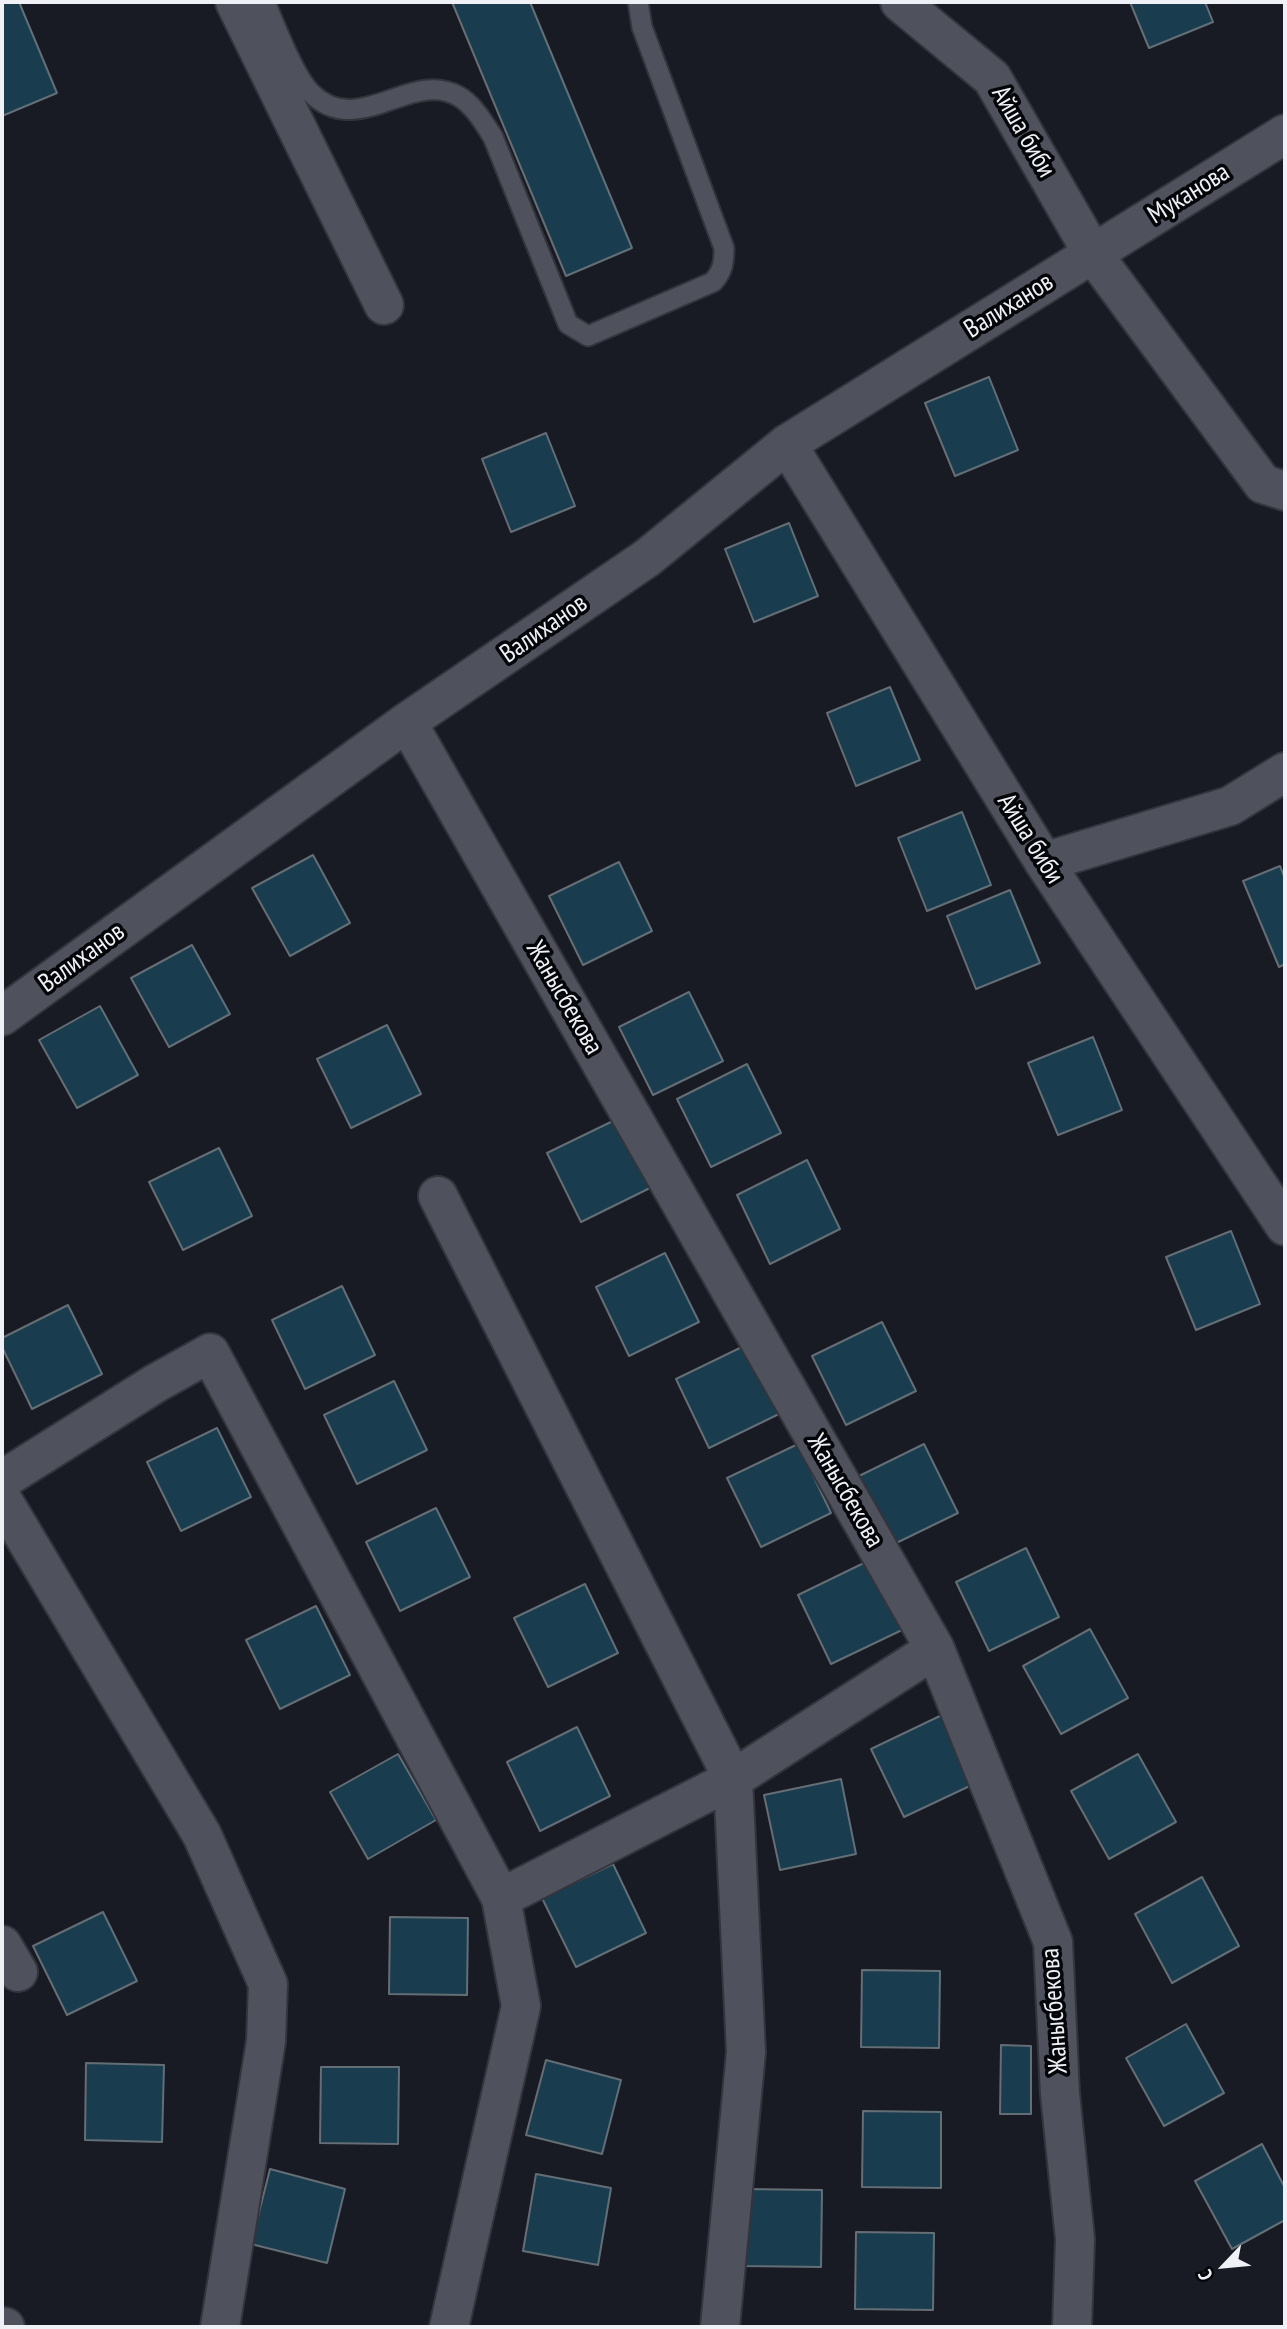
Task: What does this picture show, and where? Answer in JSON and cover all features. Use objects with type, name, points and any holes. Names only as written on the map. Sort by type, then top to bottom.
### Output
[{"type":"street","points":[[235,2],[384,305]]},
{"type":"street","name":"Айша биби","points":[[900,2],[992,78],[1093,254],[1263,484],[1285,491]]},
{"type":"street","name":"Муканова","points":[[1093,254],[1285,134]]},
{"type":"street","name":"Валиханов","points":[[2,1016],[407,722],[647,558],[787,444],[1093,254]]},
{"type":"street","name":"Айша биби","points":[[787,444],[1044,862],[1285,1226]]},
{"type":"street","name":"Жанысбекова","points":[[407,722],[935,1649],[1053,1942],[1060,2094],[1075,2239],[1072,2327]]},
{"type":"street","points":[[1044,862],[1230,806],[1285,772]]},
{"type":"street","points":[[439,1196],[733,1779],[746,2052],[720,2327]]},
{"type":"street","points":[[2,1480],[156,1383],[210,1353],[501,1898],[521,2006],[449,2327]]},
{"type":"street","points":[[2,1499],[202,1835],[268,1984],[267,2041],[220,2327]]},
{"type":"street","points":[[501,1898],[733,1779],[935,1649]]},
{"type":"lane","points":[[265,2],[309,92],[329,106],[363,109],[426,89],[458,96],[479,115],[493,137],[568,324],[588,336],[713,282],[720,275],[724,260],[724,248],[642,27],[638,2]]},
{"type":"building","points":[[2,2],[19,2],[57,93],[2,116]]},
{"type":"building","points":[[452,2],[530,2],[632,248],[566,276]]},
{"type":"building","points":[[1130,2],[1205,2],[1213,22],[1149,48]]},
{"type":"building","points":[[989,377],[1018,450],[955,476],[925,403]]},
{"type":"building","points":[[546,433],[575,506],[511,532],[482,459]]},
{"type":"building","points":[[789,523],[818,596],[754,622],[725,549]]},
{"type":"building","points":[[890,687],[920,760],[856,786],[827,713]]},
{"type":"building","points":[[962,812],[991,885],[927,911],[898,838]]},
{"type":"building","points":[[313,855],[350,923],[290,956],[252,888]]},
{"type":"building","points":[[619,862],[652,931],[583,965],[549,896]]},
{"type":"building","points":[[1280,866],[1285,879],[1285,964],[1279,967],[1243,881]]},
{"type":"building","points":[[1010,890],[1040,963],[976,989],[947,916]]},
{"type":"building","points":[[192,945],[230,1014],[169,1047],[131,978]]},
{"type":"building","points":[[689,992],[723,1061],[653,1095],[619,1027]]},
{"type":"building","points":[[100,1006],[138,1075],[77,1108],[39,1040]]},
{"type":"building","points":[[387,1025],[421,1094],[351,1128],[317,1059]]},
{"type":"building","points":[[1093,1037],[1122,1110],[1058,1135],[1028,1063]]},
{"type":"building","points":[[747,1064],[781,1133],[711,1167],[677,1099]]},
{"type":"building","points":[[617,1119],[650,1188],[581,1222],[547,1153]]},
{"type":"building","points":[[219,1148],[252,1216],[183,1250],[149,1182]]},
{"type":"building","points":[[807,1160],[840,1229],[770,1264],[737,1195]]},
{"type":"building","points":[[1231,1231],[1260,1304],[1196,1330],[1166,1257]]},
{"type":"building","points":[[665,1253],[699,1322],[629,1356],[596,1287]]},
{"type":"building","points":[[342,1286],[375,1355],[305,1389],[272,1320]]},
{"type":"building","points":[[68,1305],[102,1374],[32,1409],[2,1347],[2,1338]]},
{"type":"building","points":[[882,1322],[916,1391],[846,1425],[812,1356]]},
{"type":"building","points":[[746,1345],[779,1414],[709,1448],[676,1379]]},
{"type":"building","points":[[394,1381],[427,1450],[357,1484],[324,1415]]},
{"type":"building","points":[[217,1428],[251,1497],[181,1531],[147,1462]]},
{"type":"building","points":[[798,1444],[831,1513],[761,1547],[727,1478]]},
{"type":"building","points":[[924,1444],[958,1513],[888,1547],[855,1478]]},
{"type":"building","points":[[436,1508],[470,1577],[400,1611],[366,1542]]},
{"type":"building","points":[[1026,1548],[1059,1617],[989,1651],[956,1582]]},
{"type":"building","points":[[868,1561],[902,1630],[831,1664],[798,1595]]},
{"type":"building","points":[[585,1584],[618,1653],[548,1687],[514,1618]]},
{"type":"building","points":[[316,1606],[350,1675],[280,1709],[246,1640]]},
{"type":"building","points":[[1090,1629],[1128,1698],[1061,1734],[1023,1666]]},
{"type":"building","points":[[942,1715],[974,1784],[904,1817],[871,1749]]},
{"type":"building","points":[[577,1727],[610,1796],[540,1831],[507,1762]]},
{"type":"building","points":[[398,1754],[436,1820],[368,1859],[330,1792]]},
{"type":"building","points":[[1138,1754],[1176,1822],[1109,1859],[1071,1791]]},
{"type":"building","points":[[841,1779],[856,1854],[780,1870],[764,1795]]},
{"type":"building","points":[[613,1864],[646,1933],[576,1967],[542,1898]]},
{"type":"building","points":[[1202,1877],[1239,1946],[1172,1983],[1135,1914]]},
{"type":"building","points":[[103,1912],[137,1981],[67,2015],[33,1946]]},
{"type":"building","points":[[390,1917],[468,1918],[467,1995],[389,1994]]},
{"type":"building","points":[[862,1970],[940,1971],[939,2048],[861,2047]]},
{"type":"building","points":[[1186,2024],[1224,2093],[1164,2126],[1126,2058]]},
{"type":"building","points":[[1001,2045],[1031,2046],[1031,2114],[1000,2114]]},
{"type":"building","points":[[546,2060],[621,2080],[602,2154],[526,2135]]},
{"type":"building","points":[[86,2063],[164,2065],[162,2142],[85,2140]]},
{"type":"building","points":[[321,2067],[399,2067],[398,2144],[320,2143]]},
{"type":"building","points":[[863,2111],[941,2112],[941,2188],[862,2187]]},
{"type":"building","points":[[1262,2144],[1285,2188],[1285,2220],[1232,2249],[1195,2181]]},
{"type":"building","points":[[270,2169],[345,2189],[327,2263],[251,2244]]},
{"type":"building","points":[[536,2174],[611,2188],[598,2265],[523,2251]]},
{"type":"building","points":[[744,2189],[822,2190],[821,2267],[743,2266]]},
{"type":"building","points":[[856,2232],[934,2233],[933,2310],[855,2309]]}]
